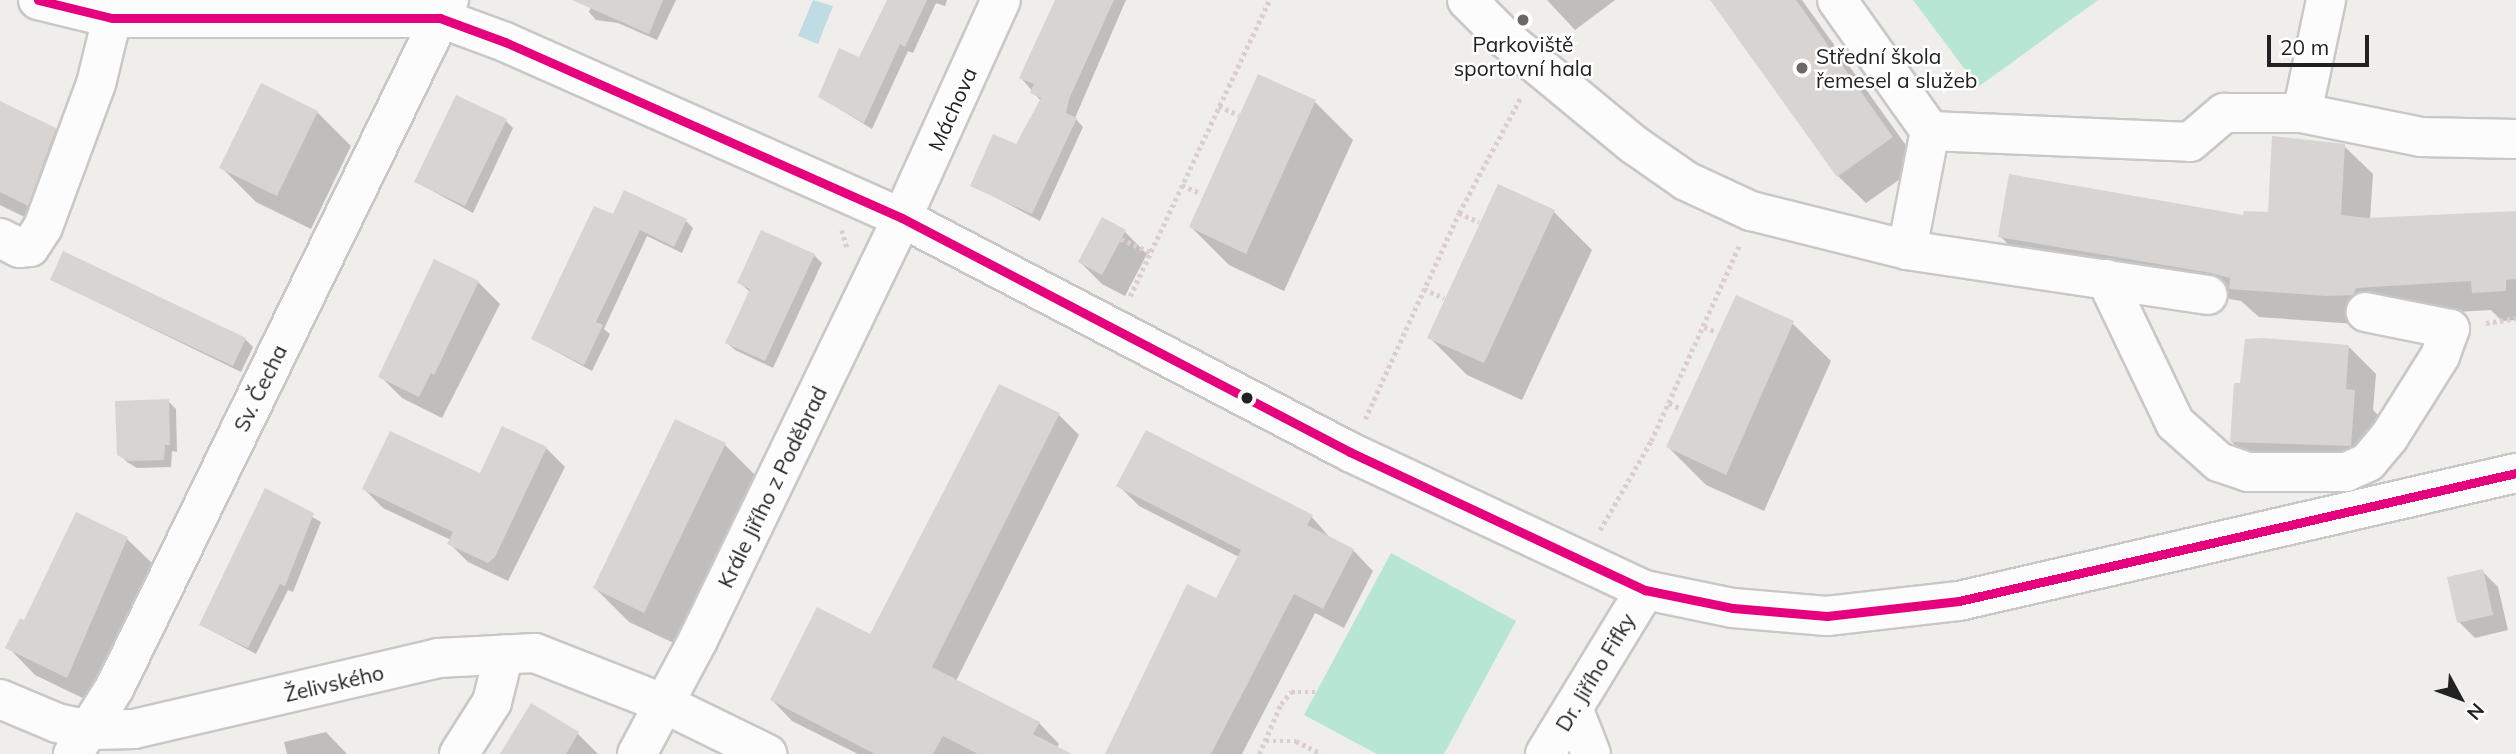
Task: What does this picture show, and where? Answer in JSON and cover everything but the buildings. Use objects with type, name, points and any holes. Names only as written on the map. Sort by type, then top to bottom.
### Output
[{"type":"street","points":[[38,0],[112,18],[445,9],[505,42],[902,218],[1114,332],[1350,452],[1563,553],[1645,590],[1732,608],[1827,616],[1959,601],[2516,472]]},
{"type":"street","name":"Máchova","points":[[902,218],[1001,0]]},
{"type":"street","points":[[1467,0],[1506,39],[1675,174],[1751,211],[1907,250],[2208,295]]},
{"type":"street","points":[[1837,0],[1930,131],[1907,250]]},
{"type":"street","points":[[2302,113],[2326,0]]},
{"type":"street","name":"Sv. Čecha","points":[[82,742],[445,9]]},
{"type":"street","points":[[0,238],[20,248],[30,247],[43,227],[96,84],[112,18]]},
{"type":"street","points":[[1930,131],[2190,142],[2224,113],[2302,113],[2421,137],[2516,139]]},
{"type":"street","name":"Krále Jiřího z Poděbrad","points":[[637,754],[665,704],[902,218]]},
{"type":"street","points":[[2106,279],[2175,423],[2219,461],[2248,472],[2346,472],[2368,462],[2389,437],[2440,356],[2450,329],[2366,312]]},
{"type":"street","name":"Dr. Jiřího Fifky","points":[[1545,754],[1645,590]]},
{"type":"street","name":"Želivského","points":[[0,699],[57,723],[82,742],[438,658],[535,653],[567,662],[665,704],[767,754]]},
{"type":"street","points":[[458,754],[492,702],[504,654]]},
{"type":"street","points":[[1573,708],[1591,754]]},
{"type":"path","points":[[1114,332],[1269,0]]},
{"type":"path","points":[[1350,452],[1459,213],[1514,105],[1546,70]]},
{"type":"path","points":[[1219,106],[1239,115]]},
{"type":"path","points":[[1182,185],[1201,194]]},
{"type":"path","points":[[1563,553],[1575,527],[1596,537],[1669,403],[1704,327],[1751,211]]},
{"type":"path","points":[[1459,213],[1479,222]]},
{"type":"path","points":[[1121,239],[1150,252]]},
{"type":"path","points":[[1424,289],[1444,298]]},
{"type":"path","points":[[1704,327],[1717,332]]},
{"type":"path","points":[[1669,403],[1682,409]]},
{"type":"path","points":[[1259,754],[1281,704],[1291,692],[1317,692]]},
{"type":"path","points":[[1266,741],[1296,741],[1321,754]]},
{"type":"green space","points":[[1913,0],[2098,0],[1978,87]]},
{"type":"green space","points":[[1391,553],[1516,621],[1444,754],[1377,754],[1304,715]]},
{"type":"water","points":[[813,0],[833,6],[818,44],[798,36]]},
{"type":"transit line","points":[[38,0],[112,18],[440,18],[505,42],[902,218],[1350,452],[1645,590],[1733,608],[1827,616],[1959,601],[2516,473]]},
{"type":"place","name":"Parkoviště sportovní hala","points":[[1523,20]]},
{"type":"place","name":"Střední škola řemesel a služeb","points":[[1802,68]]}]
